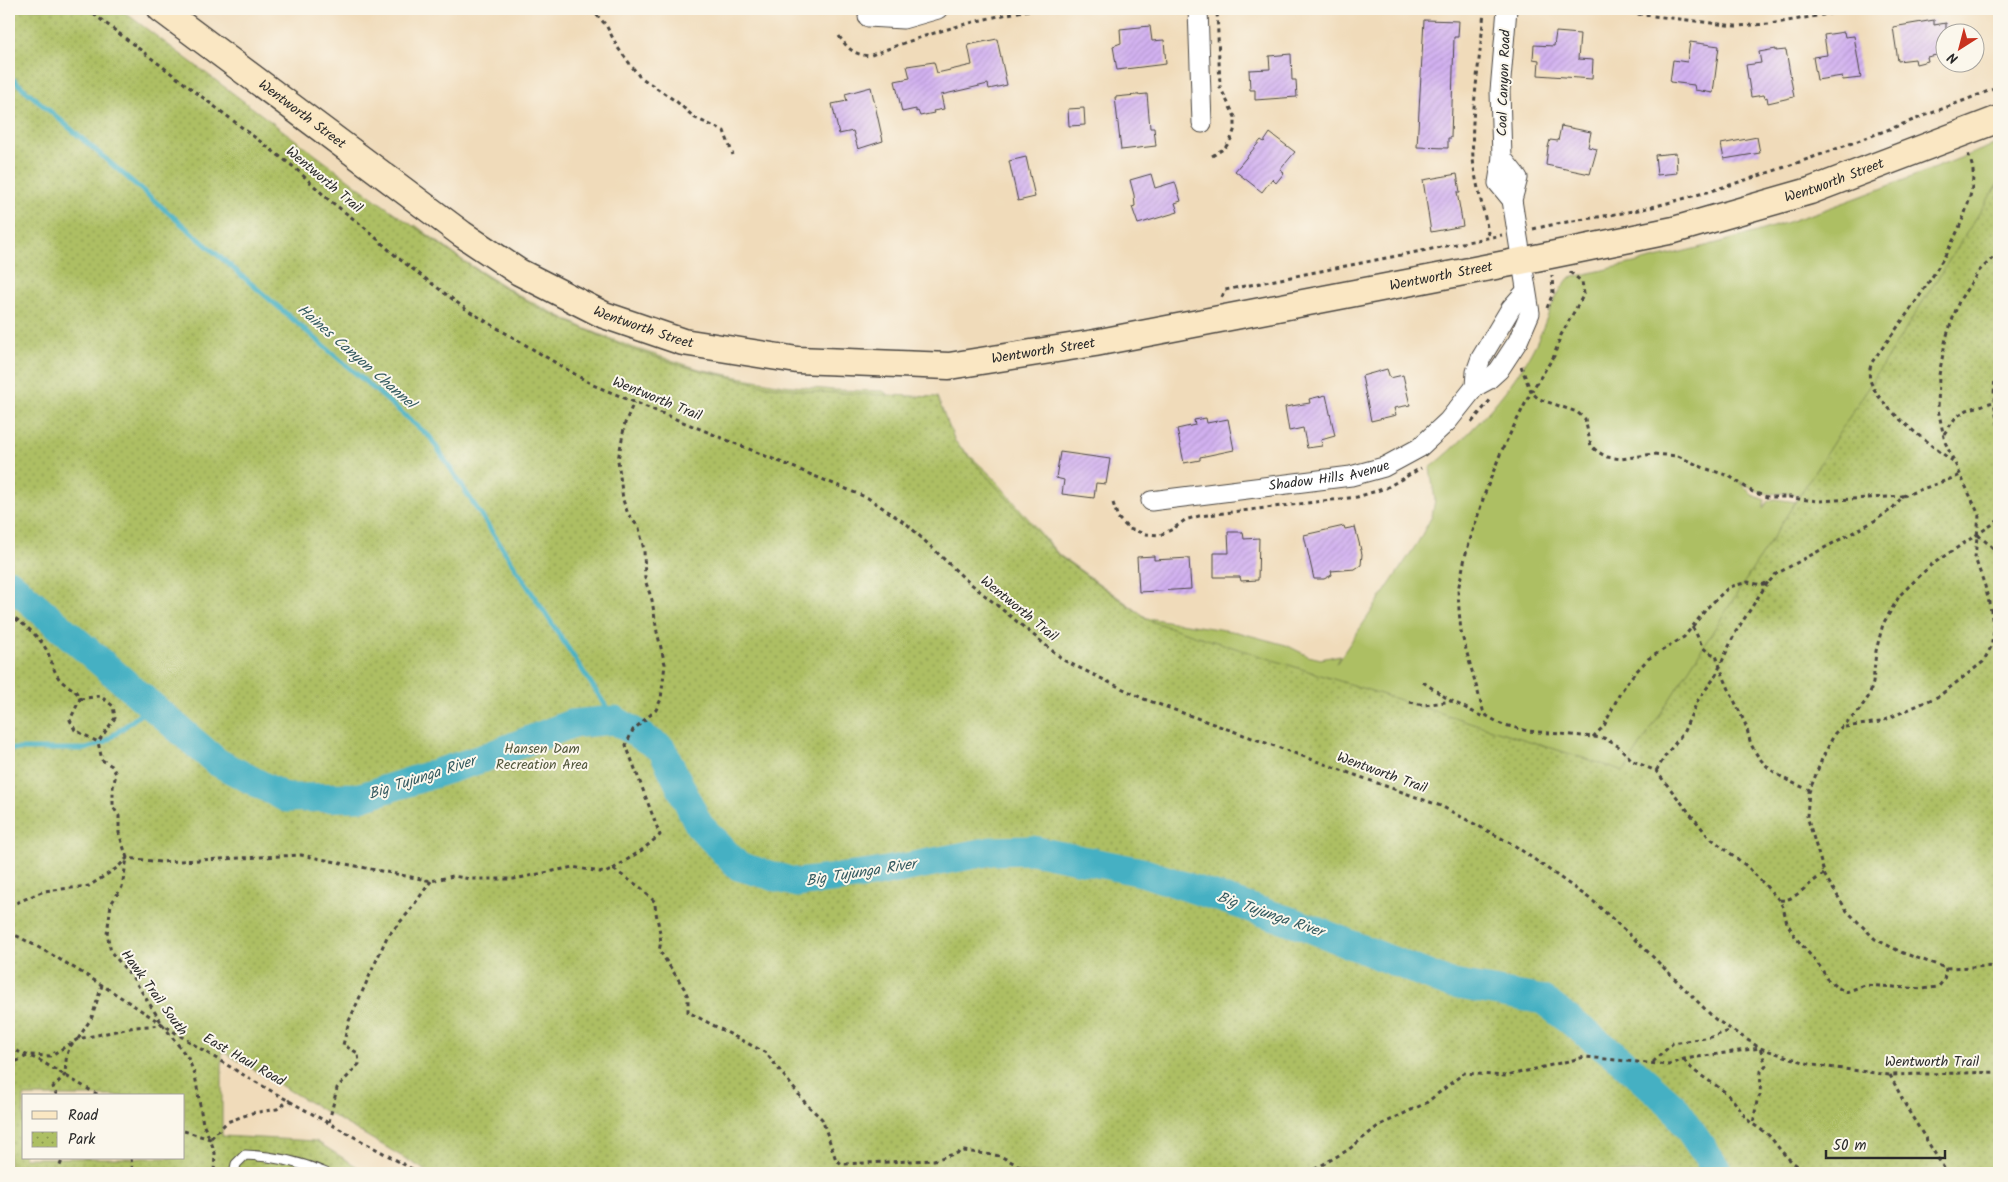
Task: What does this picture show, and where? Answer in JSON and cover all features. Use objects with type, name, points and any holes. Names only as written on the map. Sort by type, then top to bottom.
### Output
[{"type":"main road","name":"Wentworth Street","points":[[161,9],[462,234],[519,272],[604,315],[683,342],[798,360],[949,366],[1095,343],[1521,261],[1674,230],[1810,191],[1999,119]]},
{"type":"street","points":[[868,17],[903,19],[938,9]]},
{"type":"street","points":[[1198,9],[1202,123]]},
{"type":"street","name":"Coal Canyon Road","points":[[1507,9],[1500,91],[1502,158],[1498,183],[1512,200],[1521,261]]},
{"type":"street","name":"Shadow Hills Avenue","points":[[1152,501],[1351,476],[1384,467],[1419,448],[1448,421],[1475,387],[1488,380],[1515,357],[1518,341],[1530,313],[1521,261]]},
{"type":"street","name":"Shadow Hills Avenue","points":[[1475,387],[1476,372],[1481,358],[1511,308],[1526,291]]},
{"type":"street","points":[[1492,342],[1492,349],[1497,354],[1515,357]]},
{"type":"lane","points":[[234,1173],[236,1164],[245,1155],[294,1161],[326,1173]]},
{"type":"path","name":"Wentworth Trail","points":[[87,9],[295,168],[329,200],[364,227],[398,258],[467,310],[593,385],[852,491],[882,507],[908,525],[965,580],[1065,661],[1144,699],[1441,806],[1514,845],[1593,901],[1645,949],[1715,1019],[1760,1048],[1813,1065],[1890,1075],[1999,1072]]},
{"type":"path","points":[[591,9],[606,25],[618,48],[636,73],[677,102],[695,118],[724,131],[733,155]]},
{"type":"path","points":[[839,36],[848,50],[859,55],[869,56],[952,28],[1006,14],[1036,9]]},
{"type":"path","points":[[1212,156],[1225,148],[1231,140],[1235,128],[1235,116],[1220,87],[1217,9]]},
{"type":"path","points":[[1484,9],[1473,131],[1473,158],[1477,188],[1488,233],[1485,238]]},
{"type":"path","points":[[1598,9],[1735,26],[1770,24],[1857,9]]},
{"type":"path","points":[[1211,321],[1225,290],[1654,206],[1723,187],[1904,124],[1999,87]]},
{"type":"path","points":[[1954,461],[1914,431],[1883,400],[1872,386],[1869,369],[1939,264],[1964,218],[1971,196],[1974,175],[1972,163],[1961,134]]},
{"type":"path","points":[[1844,727],[1880,722],[1939,696],[1983,662],[1991,647],[1994,631],[1985,586],[1975,558],[1979,515],[1943,434],[1938,409],[1938,392],[1939,375],[1946,338],[1959,301],[1979,271],[1999,252]]},
{"type":"path","points":[[1550,255],[1582,282],[1584,294],[1561,335],[1554,356],[1531,392],[1501,452],[1485,493],[1466,554],[1458,590],[1461,632],[1483,710],[1487,716],[1501,724],[1528,731],[1604,738],[1618,746],[1633,761],[1656,771],[1708,836],[1748,867],[1780,900],[1784,907],[1787,924],[1822,969],[1826,978],[1835,986],[1846,992],[1865,985],[1923,989],[1938,987],[1944,980],[1946,968]]},
{"type":"path","points":[[1515,357],[1531,392],[1539,399],[1577,412],[1585,419],[1591,446],[1608,457],[1622,459],[1653,454],[1678,456],[1704,468],[1729,476],[1753,492],[1767,497],[1790,496],[1820,501],[1904,496],[1961,475]]},
{"type":"path","points":[[1999,358],[1994,381],[1994,402],[1999,426]]},
{"type":"path","points":[[9,906],[44,891],[89,886],[117,868],[127,858],[160,862],[301,854],[431,881],[453,876],[470,879],[514,880],[573,867],[605,873],[642,850],[660,834],[626,745],[633,730],[656,710],[659,704],[665,679],[665,664],[652,600],[645,580],[643,543],[639,528],[628,514],[623,500],[618,460],[625,423],[634,402]]},
{"type":"path","points":[[1943,434],[1956,417],[1967,410],[1994,402]]},
{"type":"path","points":[[1656,771],[1683,733],[1698,700],[1720,668],[1734,633],[1768,582],[1776,574],[1876,520],[1892,509],[1904,496]]},
{"type":"path","points":[[1999,520],[1931,565],[1900,595],[1883,624],[1869,696],[1858,712],[1844,727],[1835,733],[1810,790],[1808,816],[1824,874],[1847,911],[1874,939],[1903,953],[1946,968],[1999,966]]},
{"type":"path","points":[[1978,534],[1999,553]]},
{"type":"path","points":[[1593,737],[1604,726],[1620,692],[1633,675],[1648,660],[1684,637],[1708,607],[1728,587],[1748,582],[1762,585],[1768,582]]},
{"type":"path","points":[[9,614],[33,634],[47,650],[54,669],[62,681],[76,690],[80,699],[70,720],[75,730],[98,742],[115,718],[113,706],[100,696],[80,699]]},
{"type":"path","points":[[1692,627],[1705,652],[1716,656],[1726,684],[1745,723],[1753,748],[1759,759],[1784,778],[1810,790]]},
{"type":"path","points":[[1424,682],[1452,701],[1480,716],[1487,716]]},
{"type":"path","points":[[1410,702],[1424,705],[1452,701]]},
{"type":"path","name":"Hawk Trail South","points":[[98,742],[102,760],[112,766],[116,774],[113,786],[113,807],[119,816],[119,833],[127,858],[122,887],[111,904],[107,934],[111,952],[133,978],[163,1025],[188,1058],[195,1075],[203,1124],[215,1152],[214,1173]]},
{"type":"path","points":[[613,868],[641,888],[655,902],[655,915],[662,943],[659,950],[684,988],[688,997],[688,1012],[766,1052],[807,1105],[822,1119],[836,1160],[842,1164],[934,1160],[964,1151],[1000,1156],[1033,1173]]},
{"type":"path","points":[[1780,900],[1787,901],[1824,874]]},
{"type":"path","points":[[329,1122],[337,1088],[359,1064],[358,1053],[343,1045],[349,1021],[386,937],[408,913],[431,881]]},
{"type":"path","name":"East Haul Road","points":[[9,932],[37,946],[102,985],[224,1063],[419,1173]]},
{"type":"path","points":[[56,1094],[53,1087],[65,1075],[69,1048],[78,1039],[92,1017],[102,985]]},
{"type":"path","points":[[9,1064],[29,1055],[50,1056],[78,1039],[135,1027],[163,1025]]},
{"type":"path","points":[[1653,1062],[1673,1043],[1711,1038],[1732,1030]]},
{"type":"path","points":[[9,1048],[39,1060],[97,1094]]},
{"type":"path","points":[[1308,1173],[1348,1150],[1378,1126],[1426,1103],[1464,1073],[1506,1076],[1585,1057],[1669,1065],[1684,1060],[1760,1048],[1766,1065],[1761,1071],[1760,1095],[1753,1124]]},
{"type":"path","points":[[1684,1060],[1691,1068],[1729,1096],[1745,1117],[1772,1138],[1790,1160],[1800,1168],[1812,1173]]},
{"type":"path","points":[[1890,1075],[1908,1110],[1947,1173]]},
{"type":"path","points":[[185,1131],[210,1139],[227,1122],[252,1113],[277,1109],[290,1100]]},
{"type":"path","points":[[57,1173],[62,1160]]},
{"type":"path","points":[[131,1160],[134,1173]]},
{"type":"path","points":[[1822,1173],[1829,1173]]},
{"type":"green space","name":"Hansen Dam Recreation Area","points":[[9,9],[120,9],[376,200],[479,272],[534,306],[627,348],[683,366],[763,385],[815,392],[937,397],[955,441],[1059,556],[1150,621],[1624,771],[1999,182],[1999,1173],[430,1173],[222,1051],[222,1136],[316,1141],[367,1173],[9,1173]]},
{"type":"green space","points":[[1999,143],[1999,243],[1806,497],[1790,493],[1768,494],[1740,482],[1752,495],[1765,500],[1763,509],[1768,501],[1775,499],[1797,502],[1999,1063],[608,360],[413,228],[415,225],[462,260],[525,299],[586,329],[634,348],[699,369],[783,385],[833,390],[883,391],[956,443],[993,477],[1059,555],[1147,618],[1237,632],[1286,645],[1308,656],[1321,659],[1340,655],[1336,664],[1418,542],[1432,516],[1435,500],[1430,468],[1472,430],[1511,384],[1531,353],[1552,305],[1569,278],[1708,246],[1753,233],[1815,213]]},
{"type":"building","points":[[1424,20],[1459,21],[1458,37],[1454,37],[1451,138],[1448,138],[1448,148],[1417,147]]},
{"type":"building","points":[[1934,20],[1934,25],[1936,25],[1936,55],[1927,57],[1928,61],[1916,64],[1915,59],[1898,61],[1893,27]]},
{"type":"building","points":[[1150,26],[1152,41],[1164,40],[1166,64],[1117,70],[1113,46],[1121,43],[1120,29]]},
{"type":"building","points":[[1556,32],[1580,34],[1578,59],[1593,60],[1592,79],[1538,75],[1539,60],[1533,59],[1534,45],[1554,46]]},
{"type":"building","points":[[1844,32],[1845,37],[1854,36],[1861,78],[1843,80],[1842,76],[1817,80],[1813,57],[1827,55],[1824,35]]},
{"type":"building","points":[[997,39],[1007,85],[989,89],[988,84],[941,95],[944,109],[933,111],[934,113],[920,116],[916,109],[902,112],[895,81],[910,78],[907,66],[934,62],[937,73],[972,65],[968,45]]},
{"type":"building","points":[[1690,42],[1719,46],[1713,93],[1695,90],[1694,85],[1670,82],[1673,60],[1687,62]]},
{"type":"building","points":[[1776,49],[1776,51],[1786,50],[1794,97],[1768,103],[1767,97],[1765,98],[1764,95],[1751,97],[1746,65],[1761,63],[1759,52]]},
{"type":"building","points":[[1291,54],[1292,80],[1296,80],[1297,97],[1255,100],[1255,90],[1250,90],[1249,70],[1270,69],[1269,56]]},
{"type":"building","points":[[871,87],[883,141],[858,149],[853,131],[839,134],[832,104],[847,101],[845,94]]},
{"type":"building","points":[[1147,94],[1150,128],[1154,128],[1156,146],[1121,150],[1115,97]]},
{"type":"building","points":[[1084,108],[1085,125],[1069,126],[1068,109]]},
{"type":"building","points":[[1561,126],[1591,132],[1588,147],[1597,149],[1590,174],[1546,165],[1550,140],[1558,141]]},
{"type":"building","points":[[1270,133],[1295,152],[1280,170],[1284,173],[1276,183],[1272,179],[1262,192],[1235,171],[1261,140],[1264,142]]},
{"type":"building","points":[[1757,137],[1760,153],[1724,159],[1721,144]]},
{"type":"building","points":[[1676,153],[1677,173],[1657,175],[1655,155]]},
{"type":"building","points":[[1026,157],[1035,197],[1018,201],[1009,161]]},
{"type":"building","points":[[1151,174],[1155,188],[1175,182],[1181,201],[1175,203],[1178,212],[1138,224],[1132,207],[1135,206],[1130,180]]},
{"type":"building","points":[[1457,174],[1460,192],[1457,192],[1463,226],[1431,232],[1423,180]]},
{"type":"building","points":[[1387,369],[1390,378],[1403,375],[1410,405],[1394,408],[1396,415],[1371,421],[1362,376]]},
{"type":"building","points":[[1326,395],[1335,436],[1321,440],[1322,446],[1307,448],[1303,428],[1289,431],[1285,407],[1310,403],[1309,399]]},
{"type":"building","points":[[1206,418],[1207,423],[1228,419],[1234,450],[1200,457],[1200,460],[1184,463],[1177,429],[1195,425],[1194,420]]},
{"type":"building","points":[[1060,452],[1110,459],[1106,484],[1096,483],[1094,498],[1062,494],[1064,480],[1056,478]]},
{"type":"building","points":[[1344,526],[1345,529],[1355,527],[1362,554],[1361,565],[1355,569],[1331,571],[1332,575],[1324,579],[1314,579],[1304,535]]},
{"type":"building","points":[[1228,532],[1243,532],[1244,539],[1259,538],[1258,580],[1241,581],[1240,577],[1214,577],[1214,553],[1229,553]]},
{"type":"building","points":[[1154,556],[1154,560],[1189,558],[1191,589],[1139,592],[1137,557]]},
{"type":"waterway","name":"Haines Canyon Channel","points":[[9,76],[430,437],[615,720]]},
{"type":"waterway","name":"Big Tujunga River","points":[[9,583],[217,762],[286,798],[361,797],[484,758],[571,724],[615,720],[662,749],[699,825],[738,866],[797,883],[871,874],[992,851],[1032,850],[1142,872],[1302,925],[1448,983],[1543,1000],[1620,1059],[1674,1107],[1719,1173]]},
{"type":"waterway","points":[[9,749],[86,749],[105,742],[151,706]]}]
